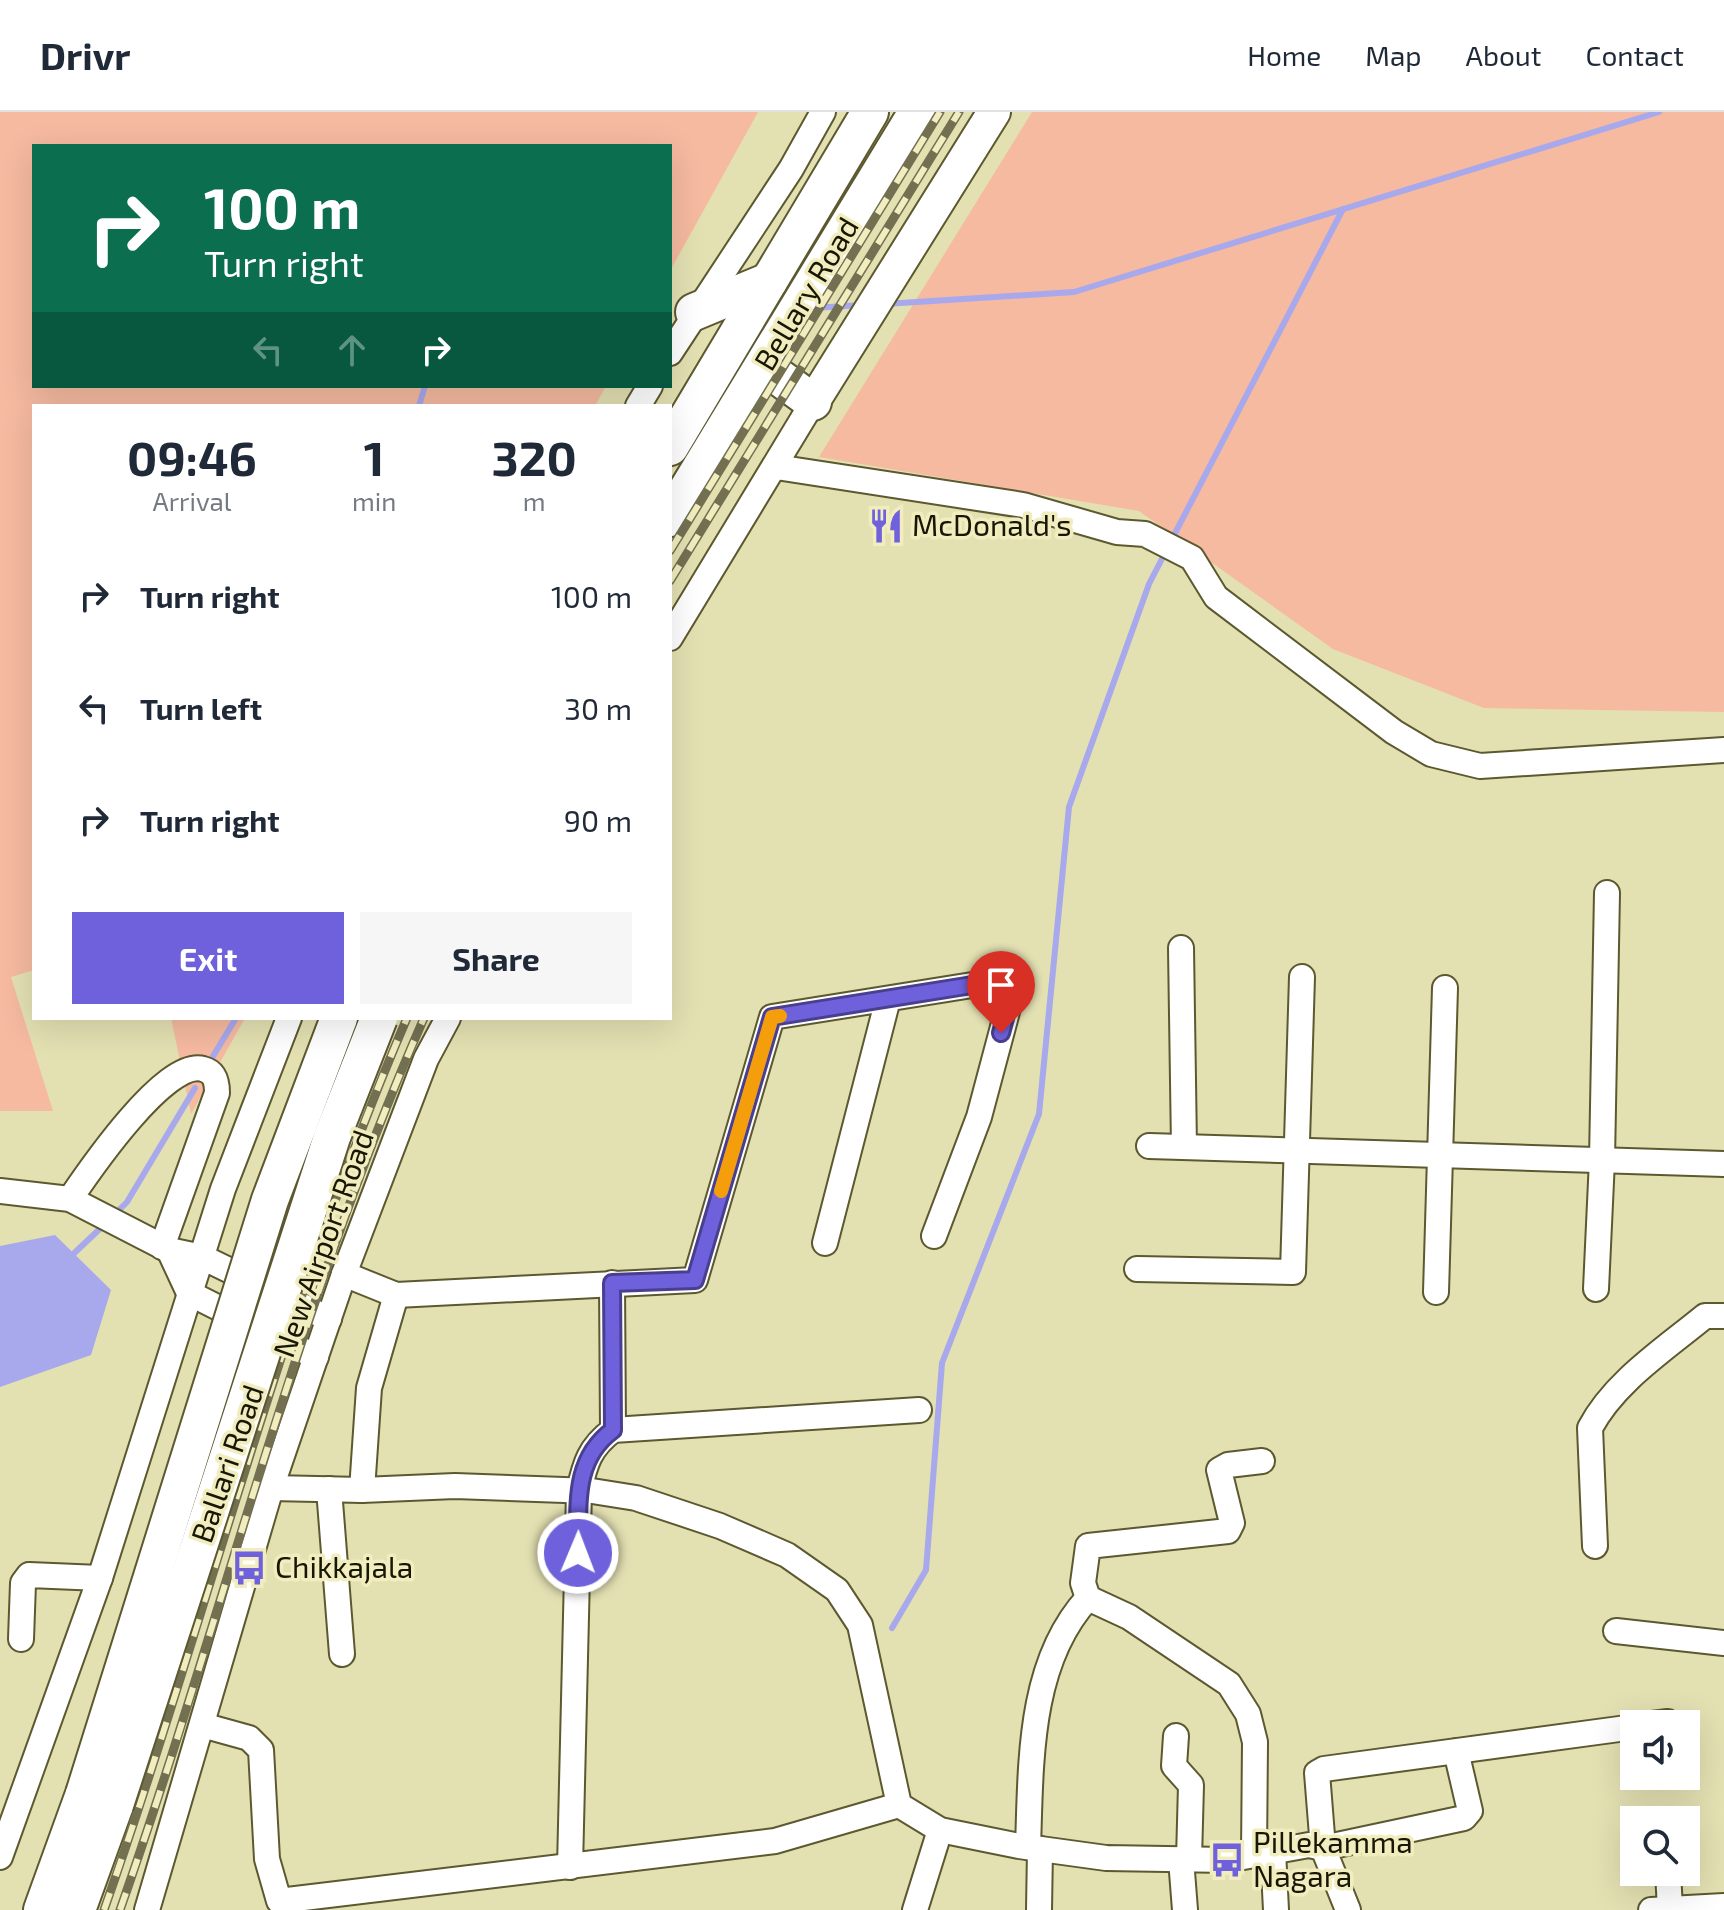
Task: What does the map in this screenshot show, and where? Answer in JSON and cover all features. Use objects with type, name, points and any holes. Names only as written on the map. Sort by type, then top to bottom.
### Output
[{"type":"highway","name":"Bellary Road","points":[[757,302],[870,112]]},
{"type":"highway","name":"Bellary Road","points":[[672,514],[765,367],[917,112]]},
{"type":"highway","points":[[692,317],[757,302]]},
{"type":"highway","points":[[672,444],[757,302]]},
{"type":"highway","points":[[765,367],[813,402]]},
{"type":"highway","name":"Ballari Road","points":[[77,1910],[100,1800],[270,1200],[338,1020]]},
{"type":"highway","name":"Ballari Road","points":[[42,1910],[100,1800],[332,1137],[378,1020]]},
{"type":"main road","points":[[813,402],[994,112]]},
{"type":"street","points":[[672,350],[791,169],[823,112]]},
{"type":"street","points":[[672,635],[813,402]]},
{"type":"street","points":[[776,467],[1023,505],[1117,532],[1145,534],[1192,558],[1216,597],[1394,732],[1431,754],[1480,766],[1724,750]]},
{"type":"street","points":[[1596,1289],[1602,1160],[1607,893]]},
{"type":"street","points":[[1181,948],[1184,1147]]},
{"type":"street","points":[[1137,1269],[1293,1272],[1302,977]]},
{"type":"street","points":[[344,1274],[396,1295],[695,1280],[772,1017],[1016,978],[979,1117],[934,1236]]},
{"type":"street","points":[[1436,1292],[1445,988]]},
{"type":"street","points":[[825,1243],[888,999]]},
{"type":"street","points":[[0,1857],[100,1578],[223,1189],[288,1020]]},
{"type":"street","name":"New Airport Road","points":[[147,1910],[271,1488],[344,1274],[426,1059],[447,1020]]},
{"type":"street","points":[[70,1199],[105,1149],[159,1090],[184,1071],[198,1067],[208,1070],[215,1077],[217,1093],[166,1248],[189,1293],[316,1357]]},
{"type":"street","points":[[1149,1146],[1724,1164]]},
{"type":"street","points":[[0,1191],[70,1199],[166,1248],[202,1257],[329,1319]]},
{"type":"street","points":[[612,1283],[613,1430]]},
{"type":"street","points":[[362,1490],[369,1388],[396,1295]]},
{"type":"street","points":[[1595,1546],[1590,1428],[1617,1391],[1705,1316],[1724,1316]]},
{"type":"street","points":[[570,1867],[579,1491],[586,1461],[595,1444],[613,1430],[919,1410]]},
{"type":"street","points":[[1262,1461],[1228,1465],[1219,1470],[1232,1523],[1228,1531],[1088,1546],[1083,1583],[1088,1598],[1129,1617],[1229,1684],[1248,1714],[1255,1742],[1264,1853],[1276,1910]]},
{"type":"street","points":[[271,1488],[362,1490],[455,1486],[579,1491],[636,1498],[720,1526],[787,1555],[837,1590],[860,1625],[899,1805],[940,1830],[1106,1858],[1227,1860],[1309,1845],[1323,1848],[1464,1818],[1470,1811],[1456,1751]]},
{"type":"street","points":[[329,1489],[342,1654]]},
{"type":"street","points":[[21,1639],[23,1583],[29,1575],[100,1578]]},
{"type":"street","points":[[1039,1910],[1031,1765],[1041,1684],[1088,1598]]},
{"type":"street","points":[[1616,1631],[1724,1643]]},
{"type":"street","points":[[202,1725],[249,1738],[261,1750],[267,1859],[280,1905],[775,1841],[899,1805]]},
{"type":"street","points":[[1348,1910],[1323,1848],[1317,1773],[1620,1729]]},
{"type":"street","points":[[1176,1736],[1174,1766],[1191,1785],[1185,1859],[1185,1910]]},
{"type":"street","points":[[915,1910],[940,1830]]},
{"type":"street","points":[[1665,1886],[1661,1909],[1724,1906]]},
{"type":"shaded area","points":[[0,112],[758,112],[672,267],[672,144],[32,144],[32,388],[605,388],[596,404],[32,404],[32,971],[11,977],[53,1111],[0,1111]]},
{"type":"shaded area","points":[[1032,112],[1724,112],[1724,712],[1484,708],[1333,649],[1139,511],[819,457]]},
{"type":"shaded area","points":[[171,1020],[244,1020],[191,1114]]},
{"type":"water","points":[[55,1235],[111,1290],[91,1355],[0,1387],[0,1246]]},
{"type":"waterway","points":[[885,304],[1074,292],[1659,112]]},
{"type":"waterway","points":[[1171,541],[1343,209]]},
{"type":"waterway","points":[[813,308],[862,305]]},
{"type":"waterway","points":[[420,404],[424,388]]},
{"type":"waterway","points":[[892,1628],[926,1570],[942,1363],[1039,1114],[1069,807],[1149,584],[1166,551]]},
{"type":"waterway","points":[[209,1063],[235,1020]]},
{"type":"waterway","points":[[114,1215],[127,1202],[195,1088]]},
{"type":"waterway","points":[[68,1259],[106,1223]]},
{"type":"railway","points":[[672,548],[940,112]]},
{"type":"railway","points":[[672,578],[959,112]]},
{"type":"railway","points":[[104,1910],[322,1237],[406,1020]]},
{"type":"railway","points":[[120,1910],[194,1686],[299,1349],[379,1127],[423,1020]]},
{"type":"slow traffic","points":[[721,1191],[772,1017],[780,1016]]},
{"type":"place","name":"McDonald's","points":[[886,526]]},
{"type":"place","name":"Chikkajala","points":[[249,1568]]},
{"type":"place","name":"Pillekamma Nagara","points":[[1227,1860]]},
{"type":"route","points":[[578,1553],[579,1491],[586,1461],[595,1444],[613,1430],[612,1283],[695,1280],[772,1017],[1016,978],[1001,1033]]}]
